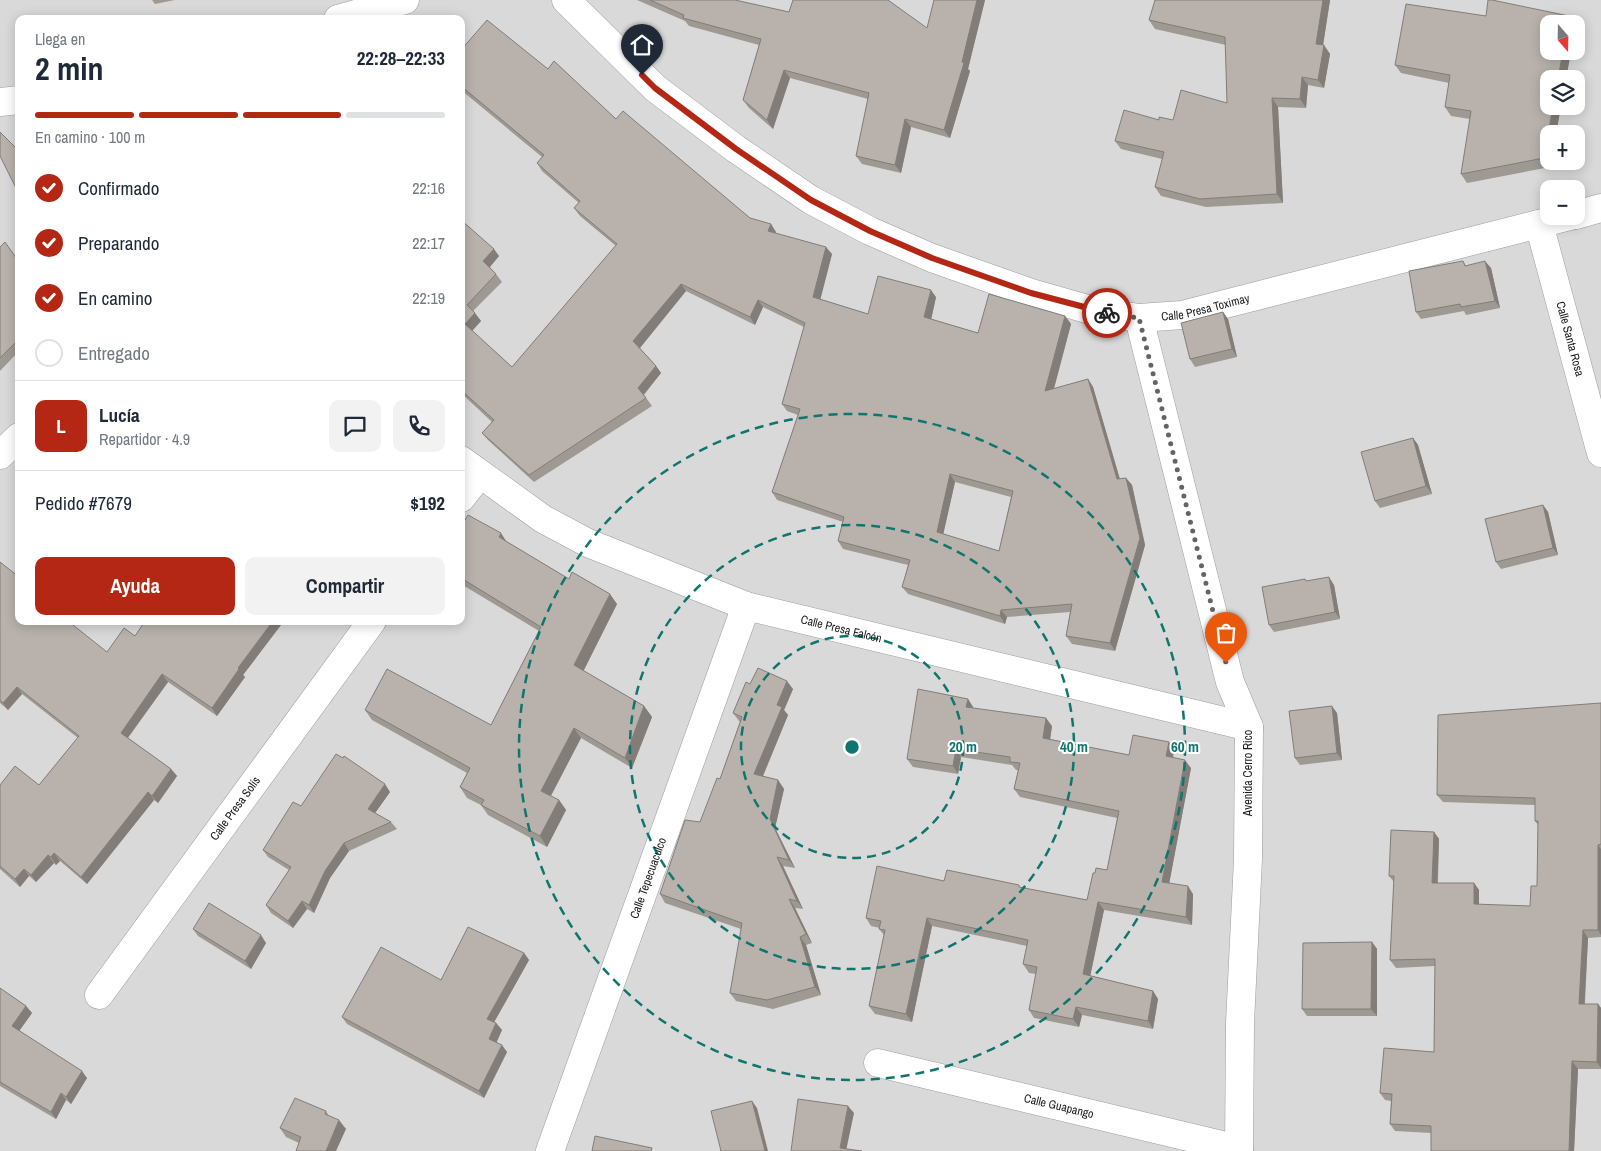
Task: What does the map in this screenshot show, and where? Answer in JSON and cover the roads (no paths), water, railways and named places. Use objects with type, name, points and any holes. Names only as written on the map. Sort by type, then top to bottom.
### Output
[{"type":"street","points":[[352,15],[405,0]]},
{"type":"street","name":"Calle Presa Toximay","points":[[566,0],[655,88],[736,149],[811,200],[870,231],[932,258],[1040,296],[1094,311],[1139,318],[1182,315],[1539,224]]},
{"type":"street","points":[[0,102],[15,100]]},
{"type":"street","points":[[1585,212],[1601,208]]},
{"type":"street","name":"Calle Santa Rosa","points":[[1539,224],[1601,453]]},
{"type":"street","name":"Avenida Cerro Rico","points":[[1139,318],[1230,682],[1249,727],[1248,860],[1240,1023],[1239,1150]]},
{"type":"street","points":[[0,455],[15,441]]},
{"type":"street","points":[[465,485],[470,468]]},
{"type":"street","name":"Calle Presa Falcón","points":[[470,468],[543,519],[588,543],[746,606],[1249,727]]},
{"type":"street","name":"Calle Tepecuaculco","points":[[550,1151],[746,606]]},
{"type":"street","name":"Calle Presa Solís","points":[[99,995],[369,625]]},
{"type":"street","name":"Calle Guapango","points":[[878,1063],[1239,1150]]}]
